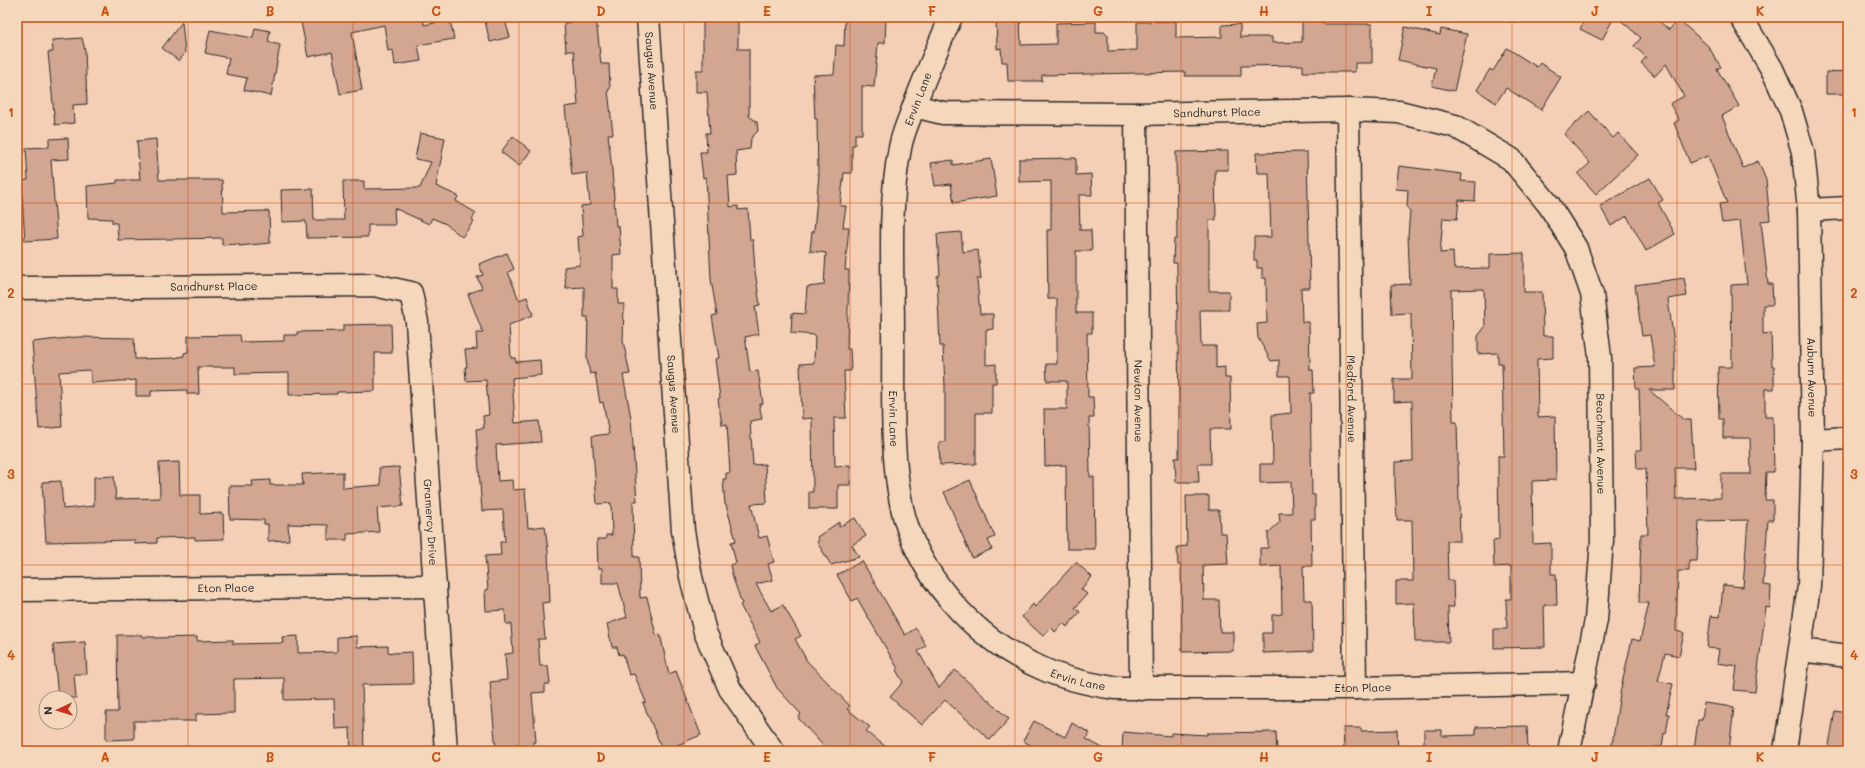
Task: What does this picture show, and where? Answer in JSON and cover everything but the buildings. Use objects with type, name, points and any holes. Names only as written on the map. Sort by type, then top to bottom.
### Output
[{"type":"street","name":"Saugus Avenue","points":[[648,17],[683,531],[691,578],[705,632],[730,689],[773,751]]},
{"type":"street","name":"Ervin Lane","points":[[950,17],[900,145],[893,204],[894,442],[901,504],[916,550],[935,583],[984,633],[1007,650],[1040,668],[1080,682],[1114,688],[1141,689]]},
{"type":"street","name":"Auburn Avenue","points":[[1741,17],[1772,69],[1791,111],[1804,152],[1809,210],[1813,440],[1808,586],[1801,650],[1785,751]]},
{"type":"street","name":"Sandhurst Place","points":[[914,106],[943,113],[1136,114],[1348,110],[1399,112],[1455,126],[1511,159]]},
{"type":"street","name":"Medford Avenue","points":[[1348,110],[1355,688]]},
{"type":"street","name":"Newton Avenue","points":[[1136,114],[1141,689]]},
{"type":"street","name":"Beachmont Avenue","points":[[1511,159],[1549,205],[1576,248],[1592,294],[1600,357],[1602,540],[1596,620],[1570,751]]},
{"type":"street","points":[[1809,210],[1848,208]]},
{"type":"street","name":"Sandhurst Place","points":[[17,288],[374,285],[411,293]]},
{"type":"street","name":"Gramercy Drive","points":[[411,293],[417,322],[446,751]]},
{"type":"street","points":[[1813,440],[1848,438]]},
{"type":"street","name":"Eton Place","points":[[17,590],[435,586]]},
{"type":"street","points":[[1801,650],[1848,656]]},
{"type":"street","name":"Eton Place","points":[[1141,689],[1355,688],[1584,683]]}]
